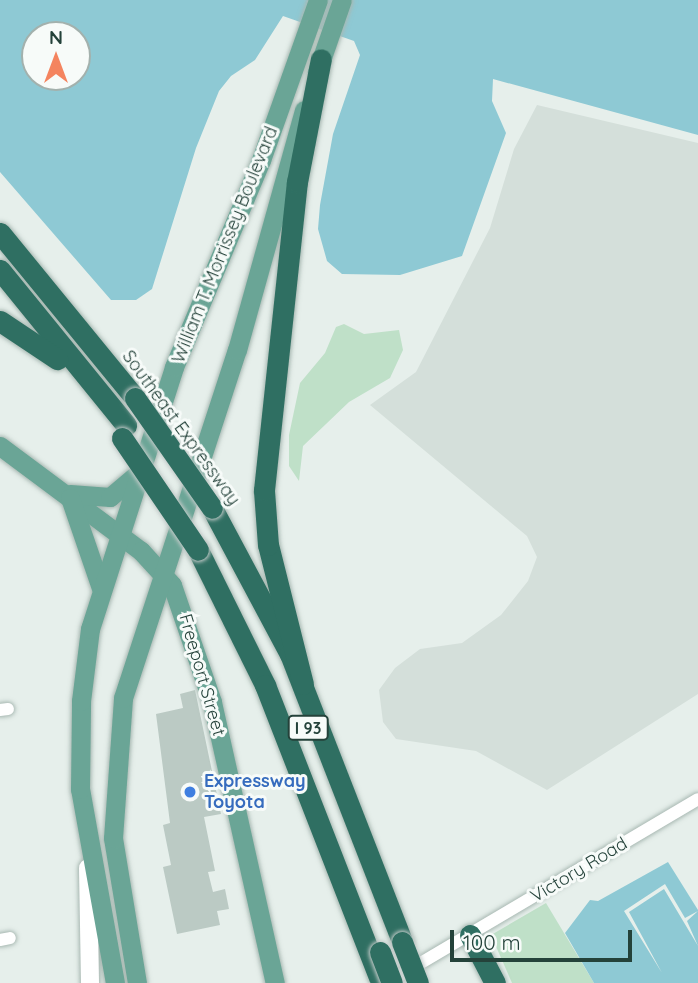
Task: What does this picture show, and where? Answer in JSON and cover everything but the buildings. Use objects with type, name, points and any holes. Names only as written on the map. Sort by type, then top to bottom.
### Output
[{"type":"highway","points":[[303,684],[268,545],[264,490],[297,182],[321,59]]},
{"type":"highway","name":"Southeast Expressway","points":[[0,233],[205,528],[270,609],[303,684],[387,949]]},
{"type":"highway","name":"I 93","points":[[0,254],[128,418]]},
{"type":"highway","name":"I 93","points":[[0,270],[128,418]]},
{"type":"highway","name":"Southeast Expressway","points":[[0,291],[57,359],[128,418],[205,528],[261,675],[387,949],[418,983]]},
{"type":"highway","points":[[0,321],[57,359]]},
{"type":"highway","name":"I 93","points":[[205,528],[275,645],[387,949],[406,983]]},
{"type":"highway","points":[[470,936],[495,983]]},
{"type":"highway","name":"I 93","points":[[387,949],[387,983]]},
{"type":"main road","name":"William T. Morrissey Boulevard","points":[[115,983],[88,854],[80,720],[86,654],[101,588],[118,533],[182,346],[318,0]]},
{"type":"main road","name":"William T. Morrissey Boulevard","points":[[137,983],[115,860],[114,775],[128,677],[161,571],[237,349],[283,176],[342,0]]},
{"type":"main road","name":"Freeport Street","points":[[0,446],[68,494],[161,571],[190,625],[204,671],[275,982]]},
{"type":"main road","points":[[101,588],[68,494],[110,497],[140,468]]},
{"type":"main road","points":[[88,854],[90,983]]},
{"type":"street","name":"Victory Road","points":[[387,983],[698,799]]},
{"type":"shaded area","points":[[537,105],[698,143],[698,694],[547,790],[476,751],[396,739],[383,722],[379,690],[395,668],[420,649],[462,643],[501,615],[528,581],[537,557],[527,536],[370,405],[416,372],[490,228],[514,149]]},
{"type":"green space","points":[[344,324],[364,334],[399,330],[403,350],[390,378],[349,402],[303,446],[299,481],[289,466],[289,435],[300,383],[325,353],[336,327]]},
{"type":"green space","points":[[546,903],[594,983],[512,983],[491,935]]},
{"type":"water","points":[[0,0],[698,0],[698,135],[493,79],[492,101],[506,133],[462,256],[400,275],[342,274],[327,261],[318,229],[320,205],[333,134],[360,55],[354,41],[283,16],[255,60],[231,76],[219,91],[196,148],[152,289],[136,300],[111,300],[0,172]]},
{"type":"water","points":[[668,862],[698,910],[698,983],[594,983],[565,933],[590,900],[598,901]]},
{"type":"pier","points":[[665,884],[685,918],[698,911],[687,921],[698,946],[664,889],[629,912],[662,973],[624,911]]},
{"type":"place","name":"Expressway Toyota","points":[[190,792]]}]
